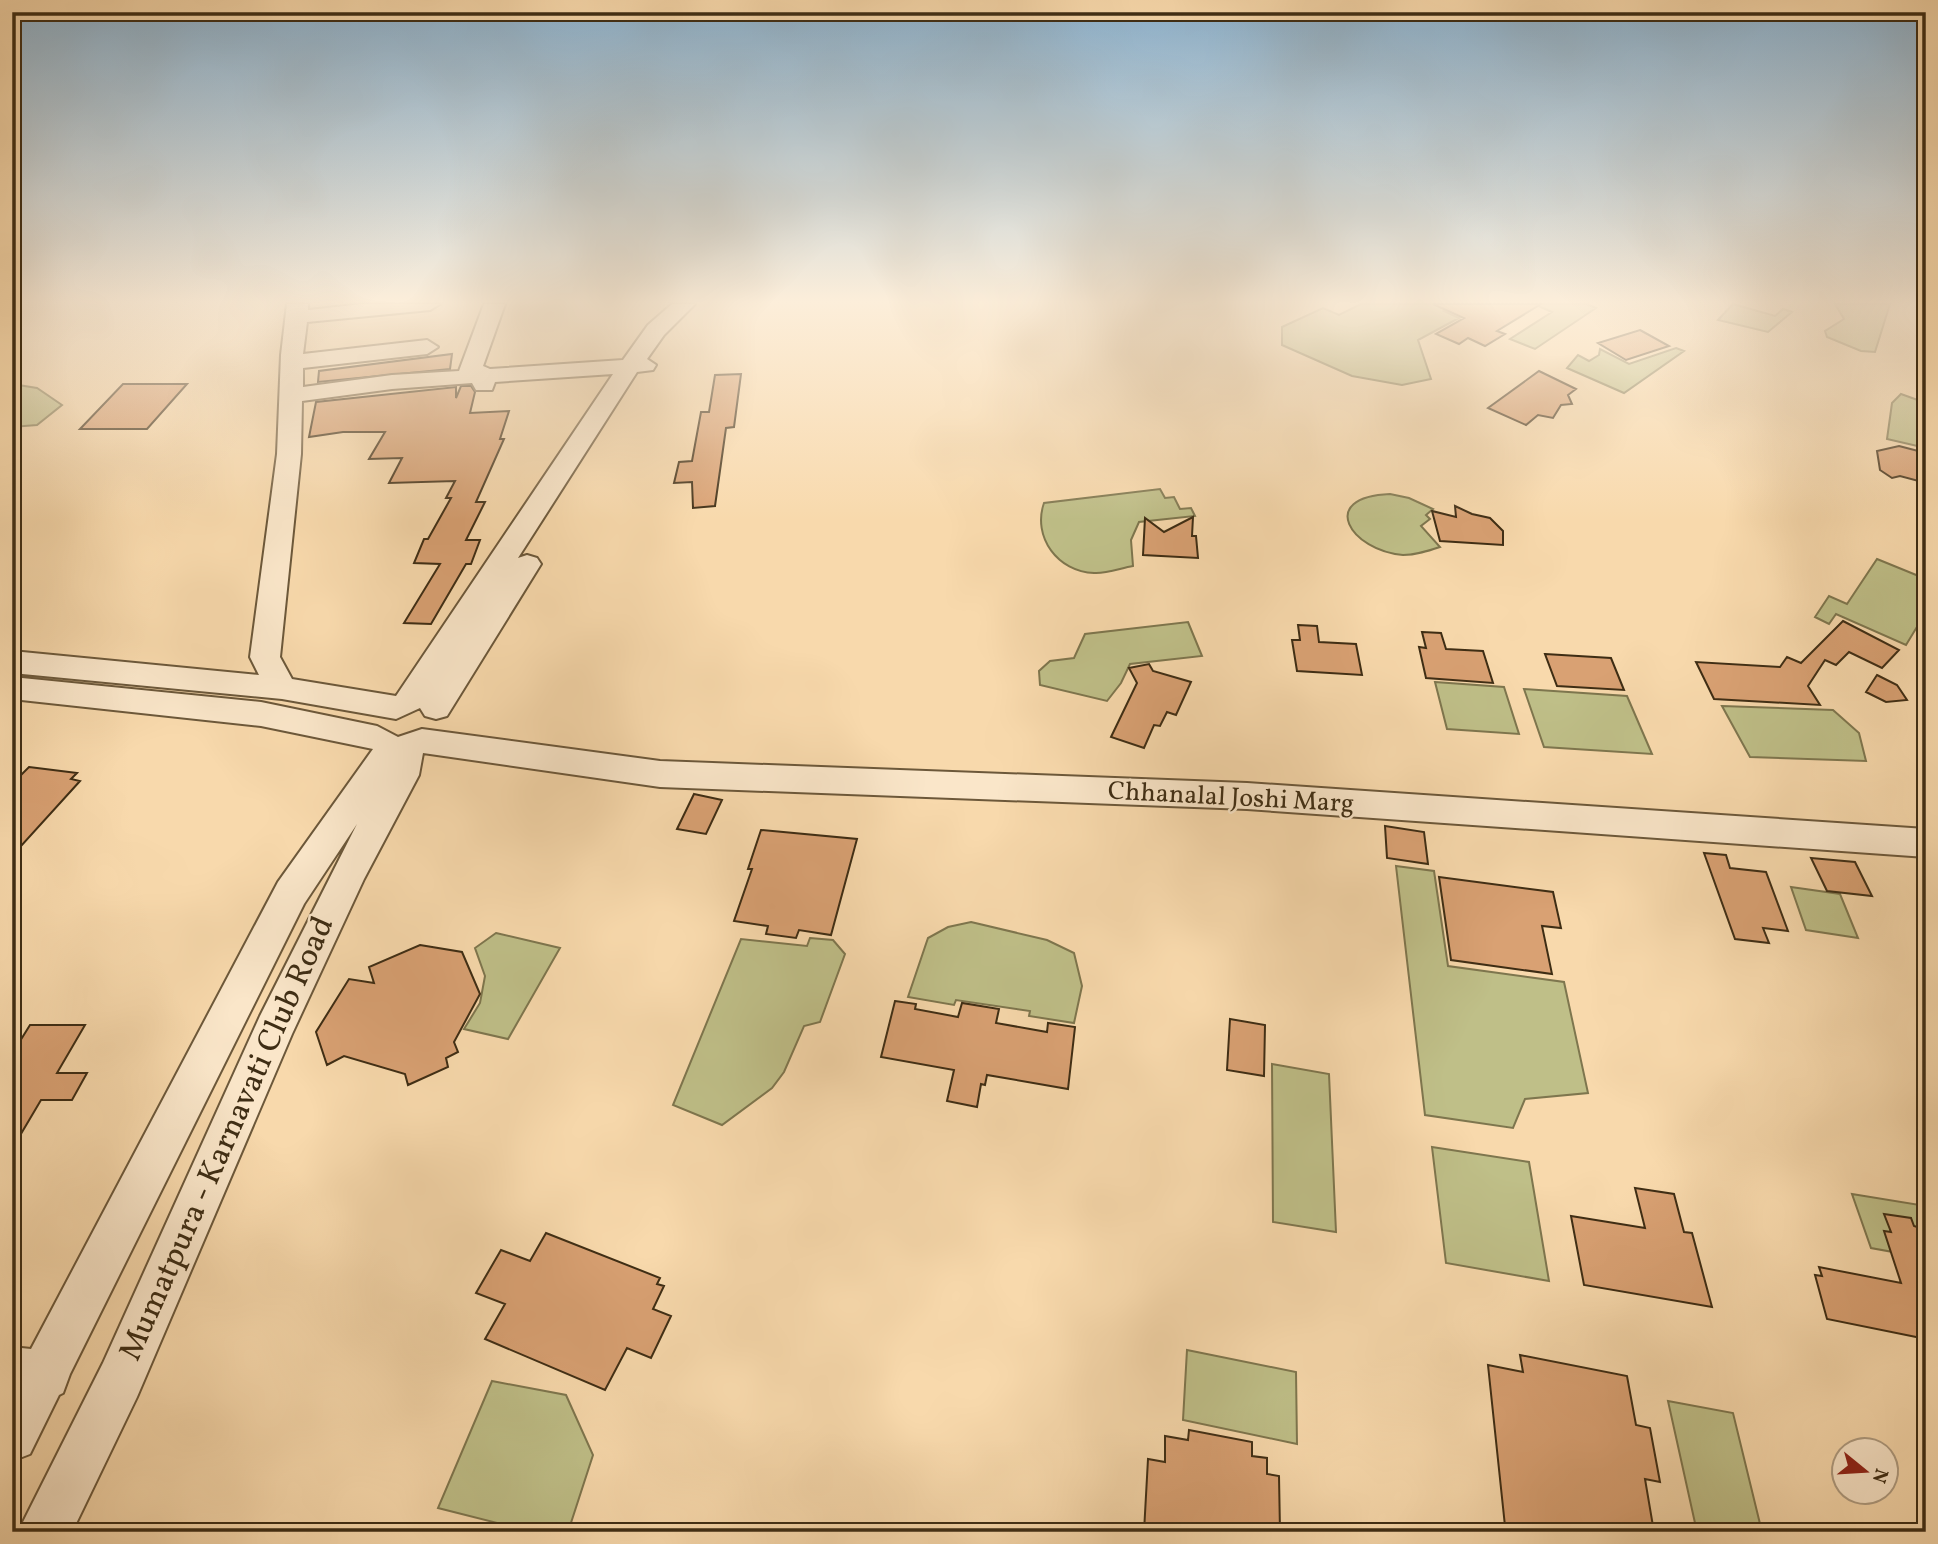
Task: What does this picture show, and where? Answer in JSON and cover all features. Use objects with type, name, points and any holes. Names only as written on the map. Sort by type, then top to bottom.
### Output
[{"type":"street","points":[[282,688],[265,657],[289,454],[292,376]]},
{"type":"street","points":[[482,376],[483,387]]},
{"type":"street","points":[[291,396],[392,382],[483,387],[565,376]]},
{"type":"street","points":[[410,726],[634,376]]},
{"type":"street","points":[[12,662],[282,688],[410,726]]},
{"type":"street","points":[[12,688],[261,714],[410,726]]},
{"type":"street","name":"Chhanalal Joshi Marg","points":[[410,726],[537,755],[660,774],[1247,796],[1926,843]]},
{"type":"street","name":"Mumatpura - Karnavati Club Road","points":[[12,1436],[29,1374],[291,893],[410,726]]},
{"type":"street","name":"Mumatpura - Karnavati Club Road","points":[[44,1532],[120,1380],[274,1030],[348,874],[402,775],[410,726]]},
{"type":"green space","points":[[1352,376],[1430,376],[1431,379],[1402,385]]},
{"type":"green space","points":[[1585,376],[1648,376],[1624,393]]},
{"type":"green space","points":[[12,384],[37,388],[62,405],[37,425],[12,427]]},
{"type":"green space","points":[[1901,394],[1926,403],[1926,448],[1887,439],[1892,403]]},
{"type":"green space","points":[[1160,489],[1165,498],[1174,497],[1180,509],[1191,508],[1195,516],[1139,522],[1131,540],[1133,566],[1103,573],[1081,571],[1059,559],[1045,540],[1041,516],[1044,503]]},
{"type":"green space","points":[[1390,494],[1409,498],[1433,509],[1426,515],[1430,519],[1421,526],[1440,547],[1403,555],[1384,551],[1357,535],[1349,524],[1348,514],[1354,504],[1367,497]]},
{"type":"green space","points":[[1877,559],[1926,579],[1926,612],[1906,645],[1836,614],[1829,624],[1815,617],[1829,596],[1847,604]]},
{"type":"green space","points":[[1188,622],[1202,656],[1130,664],[1121,683],[1107,701],[1040,685],[1039,671],[1050,661],[1074,658],[1085,634]]},
{"type":"green space","points":[[1435,682],[1504,687],[1519,734],[1447,729]]},
{"type":"green space","points":[[1524,689],[1627,696],[1652,754],[1544,747]]},
{"type":"green space","points":[[1722,706],[1833,710],[1859,733],[1866,761],[1750,757]]},
{"type":"green space","points":[[1396,866],[1434,871],[1448,966],[1564,982],[1588,1093],[1525,1099],[1513,1128],[1425,1115]]},
{"type":"green space","points":[[1791,887],[1840,894],[1858,938],[1806,930]]},
{"type":"green space","points":[[971,922],[1047,940],[1074,953],[1082,986],[1074,1023],[1029,1016],[1030,1011],[956,1000],[954,1005],[908,997],[928,938],[948,927]]},
{"type":"green space","points":[[496,933],[560,948],[508,1039],[464,1029],[480,1003],[485,976],[475,948]]},
{"type":"green space","points":[[810,938],[833,940],[845,954],[820,1022],[804,1026],[784,1072],[772,1088],[722,1125],[673,1105],[741,939],[807,946]]},
{"type":"green space","points":[[1272,1064],[1329,1074],[1336,1232],[1273,1222]]},
{"type":"green space","points":[[1432,1147],[1529,1162],[1549,1281],[1446,1263]]},
{"type":"green space","points":[[1852,1194],[1926,1206],[1926,1258],[1871,1248]]},
{"type":"green space","points":[[1187,1350],[1296,1372],[1297,1444],[1183,1420]]},
{"type":"green space","points":[[492,1381],[566,1395],[593,1455],[568,1532],[533,1532],[438,1508]]},
{"type":"green space","points":[[1668,1401],[1733,1413],[1762,1532],[1697,1532]]},
{"type":"building","points":[[319,376],[378,376],[318,382]]},
{"type":"building","points":[[715,376],[741,376],[734,427],[726,428],[715,506],[693,508],[692,482],[674,483],[679,462],[692,461],[701,412],[709,412]]},
{"type":"building","points":[[1532,376],[1549,376],[1576,389],[1568,395],[1572,404],[1561,405],[1553,418],[1538,415],[1526,425],[1488,408]]},
{"type":"building","points":[[123,384],[187,384],[147,429],[80,429]]},
{"type":"building","points":[[461,386],[471,386],[475,392],[470,413],[509,411],[500,439],[504,439],[476,502],[485,502],[466,540],[480,540],[471,564],[466,564],[431,624],[404,623],[440,564],[414,563],[424,539],[428,539],[451,498],[446,498],[455,481],[389,483],[402,458],[369,459],[385,432],[343,432],[309,437],[316,402],[456,387],[456,398]]},
{"type":"building","points":[[1899,446],[1926,453],[1926,483],[1900,476],[1892,478],[1880,470],[1877,451]]},
{"type":"building","points":[[1455,506],[1490,518],[1503,531],[1503,545],[1440,541],[1432,511],[1456,517]]},
{"type":"building","points":[[1193,517],[1192,536],[1196,536],[1198,558],[1143,555],[1145,518],[1164,532]]},
{"type":"building","points":[[1843,621],[1899,650],[1882,668],[1849,652],[1836,665],[1825,660],[1808,686],[1820,705],[1714,699],[1696,662],[1780,667],[1787,657],[1801,663]]},
{"type":"building","points":[[1298,625],[1317,626],[1319,642],[1356,644],[1362,675],[1297,671],[1292,640],[1300,640]]},
{"type":"building","points":[[1422,632],[1441,633],[1446,649],[1483,651],[1493,683],[1426,678],[1419,647],[1426,648]]},
{"type":"building","points":[[1545,654],[1611,658],[1624,690],[1557,686]]},
{"type":"building","points":[[1149,664],[1153,671],[1191,682],[1176,715],[1167,712],[1160,726],[1154,725],[1144,748],[1111,737],[1137,683],[1129,668]]},
{"type":"building","points":[[1877,675],[1897,685],[1907,700],[1886,702],[1866,692]]},
{"type":"building","points":[[29,767],[77,773],[71,779],[80,781],[12,856],[12,784]]},
{"type":"building","points":[[694,794],[722,800],[706,834],[677,829]]},
{"type":"building","points":[[1385,826],[1424,832],[1428,864],[1387,858]]},
{"type":"building","points":[[761,830],[857,839],[831,935],[799,930],[796,938],[766,934],[768,926],[734,921],[752,869],[748,869]]},
{"type":"building","points":[[1704,853],[1726,855],[1730,868],[1766,872],[1788,931],[1763,928],[1769,943],[1735,939]]},
{"type":"building","points":[[1811,858],[1855,862],[1872,896],[1827,891]]},
{"type":"building","points":[[1439,877],[1553,892],[1561,928],[1542,926],[1552,974],[1451,960]]},
{"type":"building","points":[[420,945],[462,952],[480,994],[454,1042],[458,1052],[446,1058],[448,1067],[408,1085],[405,1074],[344,1056],[327,1065],[316,1032],[349,979],[374,983],[369,967]]},
{"type":"building","points":[[895,1001],[916,1004],[915,1009],[958,1017],[962,1003],[999,1009],[996,1023],[1047,1032],[1048,1023],[1075,1027],[1068,1089],[987,1075],[985,1085],[981,1084],[977,1107],[947,1101],[954,1070],[881,1057]]},
{"type":"building","points":[[1230,1019],[1265,1025],[1264,1076],[1227,1070]]},
{"type":"building","points":[[30,1025],[85,1025],[57,1073],[87,1073],[72,1100],[41,1100],[12,1149],[12,1054]]},
{"type":"building","points":[[1635,1188],[1674,1194],[1684,1232],[1692,1233],[1712,1307],[1584,1285],[1571,1216],[1645,1228]]},
{"type":"building","points":[[1884,1214],[1911,1218],[1914,1226],[1920,1228],[1926,1243],[1926,1339],[1827,1319],[1815,1275],[1822,1276],[1819,1267],[1901,1283],[1884,1231],[1891,1232]]},
{"type":"building","points":[[546,1233],[660,1278],[657,1284],[664,1286],[653,1309],[671,1316],[651,1358],[627,1348],[605,1390],[485,1339],[505,1304],[476,1293],[501,1250],[530,1261]]},
{"type":"building","points":[[1520,1355],[1627,1376],[1636,1425],[1650,1428],[1660,1482],[1645,1479],[1654,1532],[1614,1532],[1579,1524],[1580,1532],[1530,1532],[1505,1526],[1488,1365],[1523,1372]]},
{"type":"building","points":[[1189,1430],[1252,1442],[1252,1456],[1267,1458],[1267,1474],[1279,1476],[1280,1532],[1144,1532],[1148,1459],[1165,1462],[1165,1436],[1188,1440]]}]
